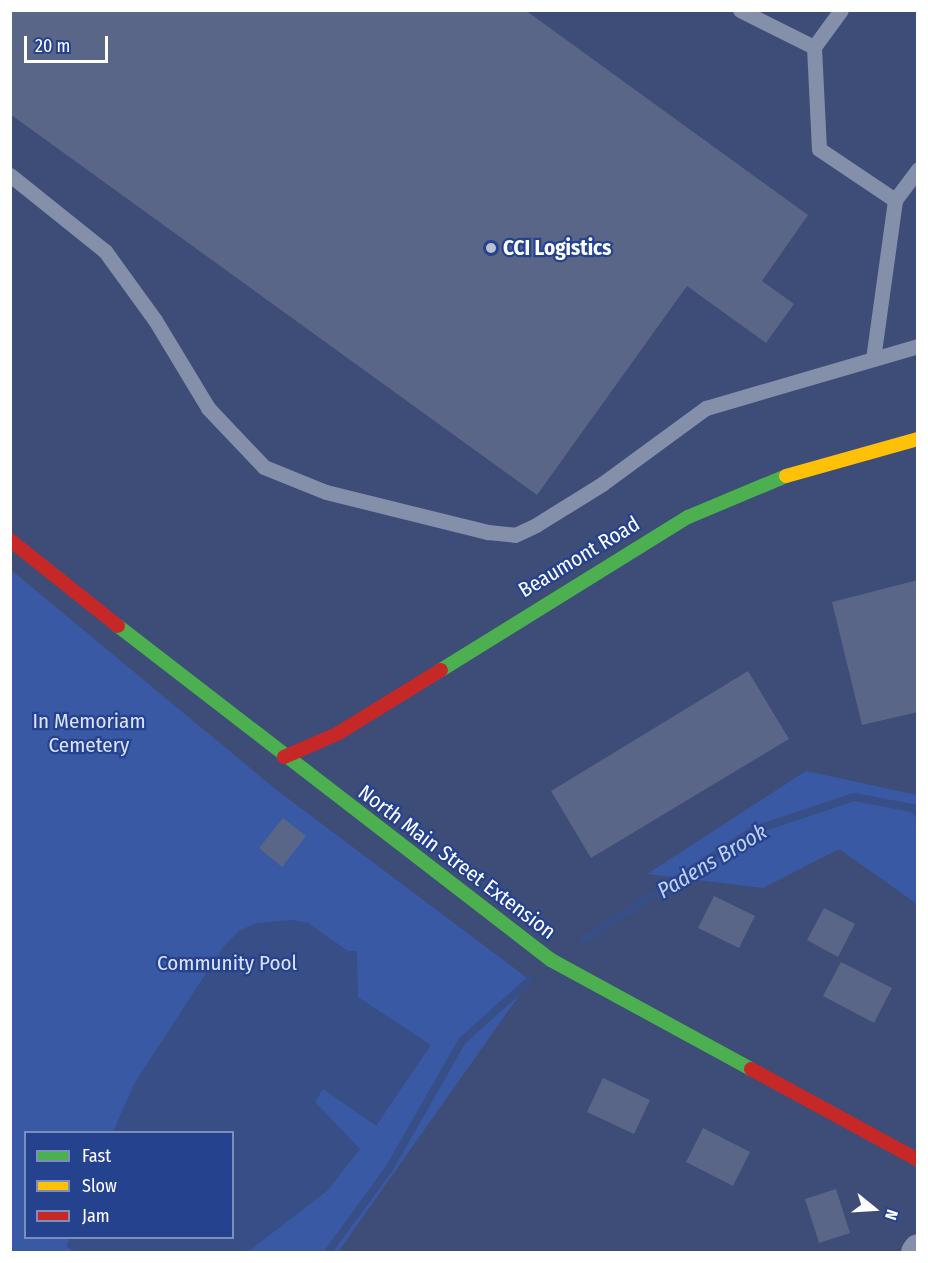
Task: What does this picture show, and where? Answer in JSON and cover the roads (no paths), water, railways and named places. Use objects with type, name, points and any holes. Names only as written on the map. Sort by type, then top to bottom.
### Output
[{"type":"street","name":"Beaumont Road","points":[[284,757],[336,734],[688,517],[786,476],[918,439]]},
{"type":"street","name":"North Main Street Extension","points":[[10,540],[284,757],[551,960],[918,1160]]},
{"type":"street","points":[[915,1252],[918,1248]]},
{"type":"lane","points":[[740,10],[814,46]]},
{"type":"lane","points":[[841,10],[814,46],[819,149],[895,200]]},
{"type":"lane","points":[[873,359],[895,200],[918,169]]},
{"type":"lane","points":[[10,176],[105,251],[155,320],[208,408],[264,467],[326,492],[463,527],[515,535],[602,484],[706,408],[918,346]]},
{"type":"waterway","name":"Padens Brook","points":[[583,940],[752,831],[854,797],[912,808],[918,813]]},
{"type":"waterway","name":"Padens Brook","points":[[328,1252],[389,1169],[462,1041],[530,980]]},
{"type":"place","name":"CCI Logistics","points":[[491,248]]},
{"type":"park label","name":"In Memoriam Cemetery","points":[[89,733]]},
{"type":"park label","name":"Community Pool","points":[[227,963]]}]
